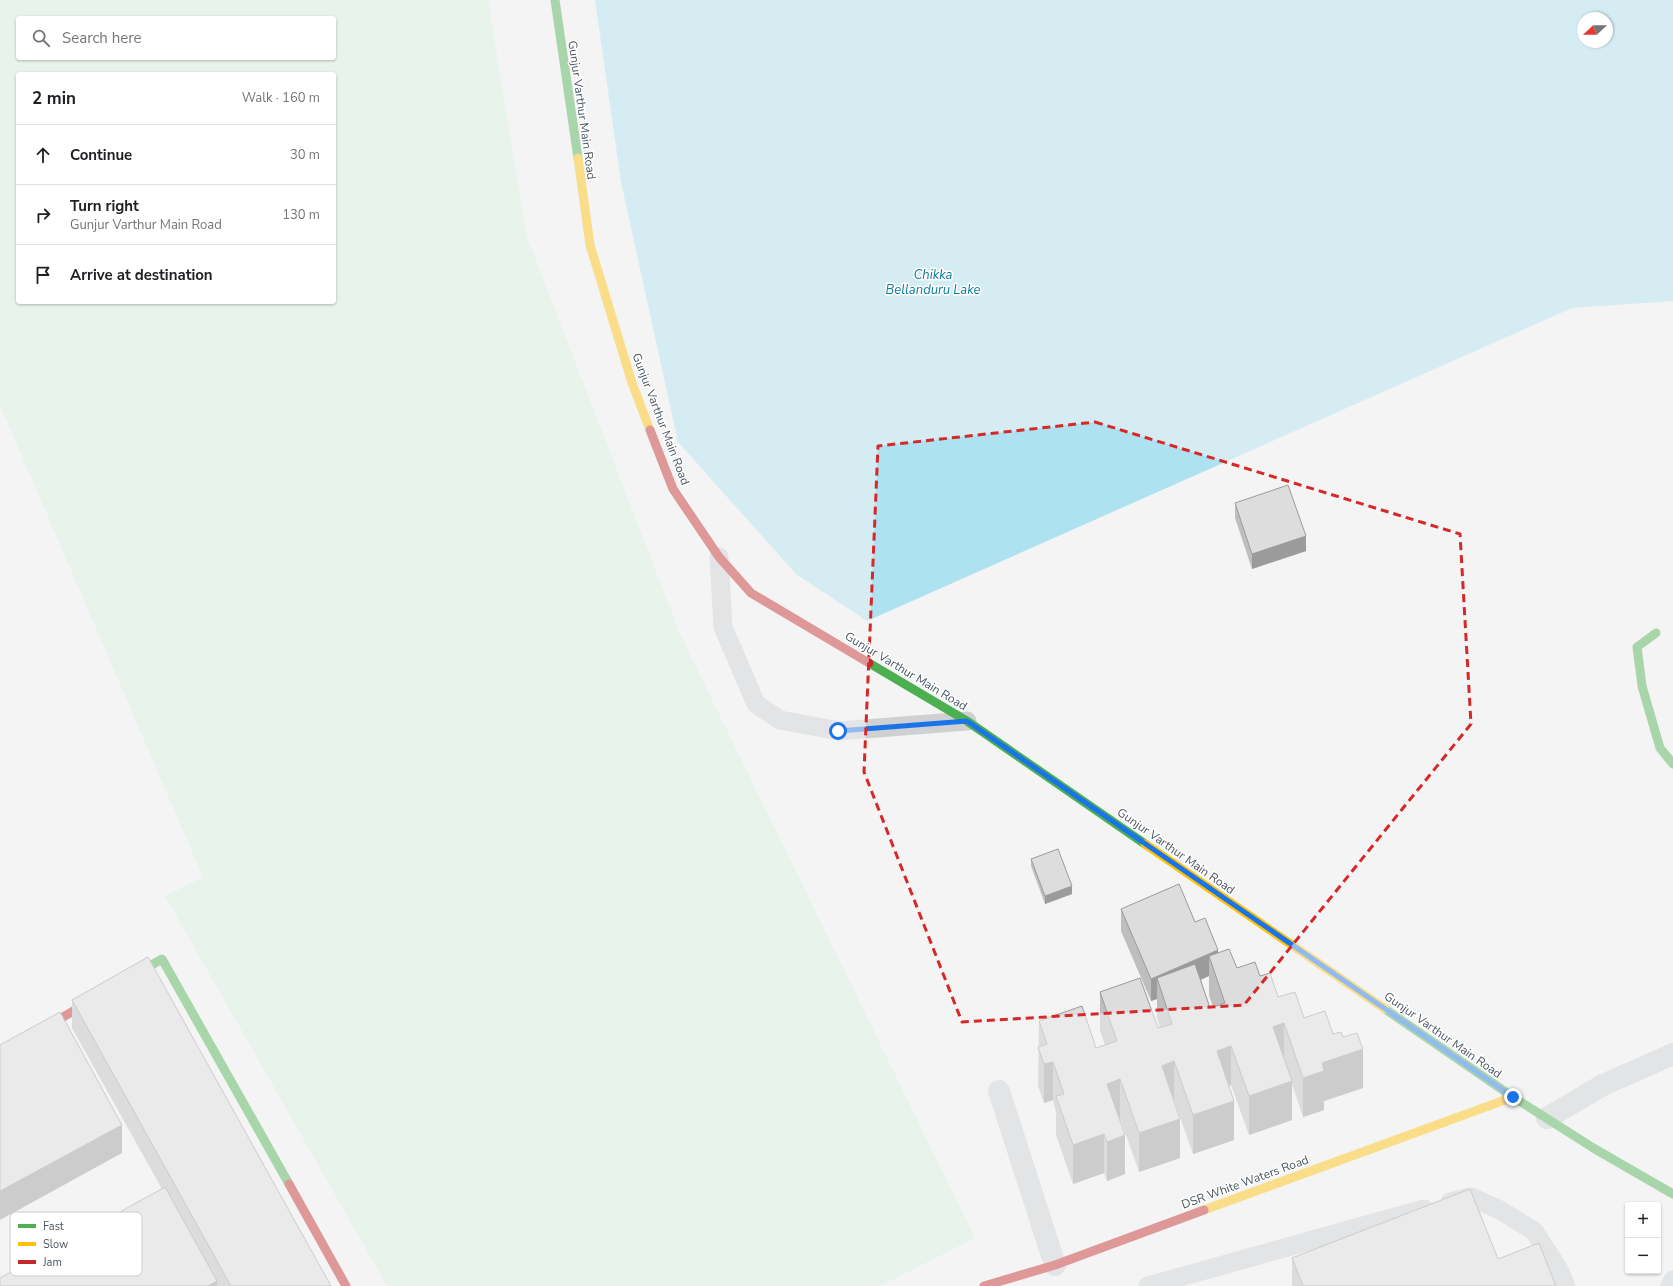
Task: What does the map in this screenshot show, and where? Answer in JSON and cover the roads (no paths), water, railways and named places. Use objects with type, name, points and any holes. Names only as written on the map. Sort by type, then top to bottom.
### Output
[{"type":"main road","name":"Gunjur Varthur Main Road","points":[[555,0],[590,246],[632,383],[673,489],[719,557],[752,593],[967,721],[1513,1097],[1595,1149],[1673,1194]]},
{"type":"main road","points":[[1656,633],[1637,647],[1641,678],[1660,748],[1673,764]]},
{"type":"main road","points":[[121,983],[162,960],[346,1286]]},
{"type":"main road","points":[[0,1053],[108,991]]},
{"type":"main road","name":"DSR White Waters Road","points":[[984,1286],[1055,1265],[1513,1097]]},
{"type":"street","points":[[1547,1118],[1603,1085],[1673,1054]]},
{"type":"street","points":[[999,1092],[1055,1265]]},
{"type":"lane","points":[[719,557],[723,627],[756,704],[780,720],[838,731],[967,721]]},
{"type":"lane","points":[[1148,1286],[1182,1281],[1470,1197],[1500,1210],[1534,1231],[1558,1268],[1566,1286]]},
{"type":"lane","points":[[1670,1286],[1673,1280]]},
{"type":"water","name":"Chikka Bellanduru Lake","points":[[595,0],[1673,0],[1673,301],[1572,308],[867,621],[796,574],[678,442],[621,182]]}]
